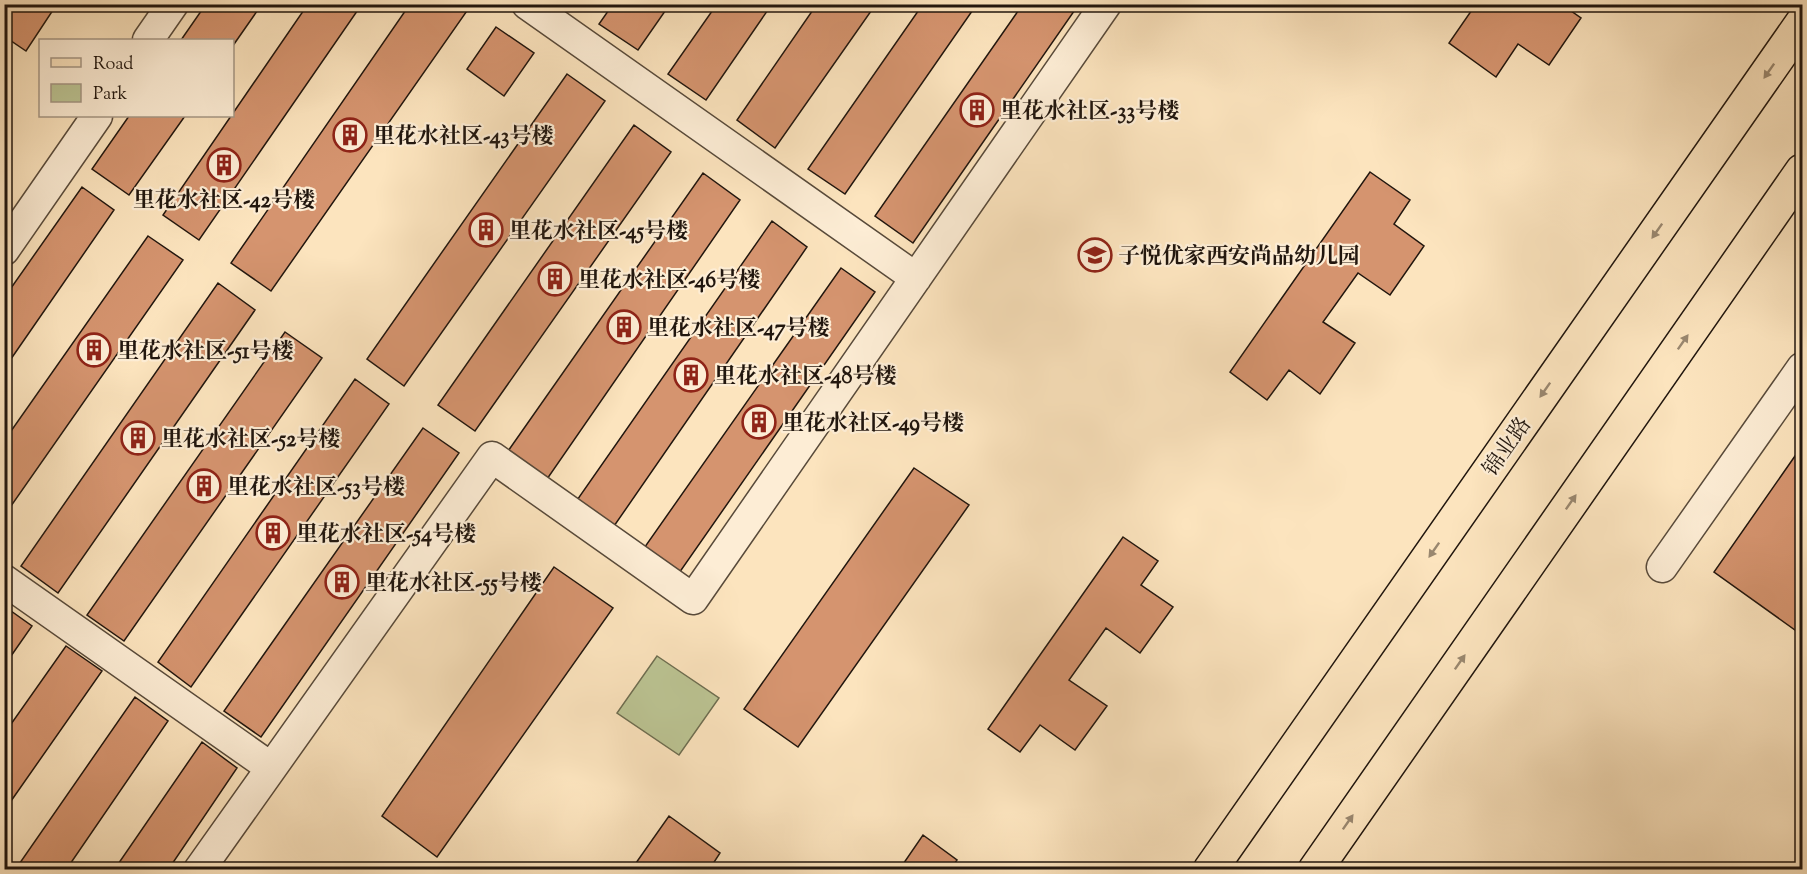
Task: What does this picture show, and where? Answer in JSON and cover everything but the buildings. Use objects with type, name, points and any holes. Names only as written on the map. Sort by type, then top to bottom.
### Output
[{"type":"main road","name":"锦业路","points":[[1210,870],[1803,23]]},
{"type":"main road","points":[[1315,870],[1803,171]]},
{"type":"street","points":[[149,39],[173,4]]},
{"type":"street","points":[[527,4],[916,278]]},
{"type":"street","points":[[199,870],[492,457],[693,599],[1106,4]]},
{"type":"street","points":[[4,250],[96,117]]},
{"type":"street","points":[[1662,567],[1803,368]]},
{"type":"street","points":[[4,580],[270,767]]},
{"type":"green space","points":[[657,656],[719,698],[679,755],[617,713]]},
{"type":"place","name":"里花水社区-33号楼","points":[[977,110]]},
{"type":"place","name":"里花水社区-43号楼","points":[[350,135]]},
{"type":"place","name":"里花水社区-42号楼","points":[[224,165]]},
{"type":"place","name":"里花水社区-45号楼","points":[[486,230]]},
{"type":"place","name":"子悦优家西安尚品幼儿园","points":[[1095,255]]},
{"type":"place","name":"里花水社区-46号楼","points":[[555,279]]},
{"type":"place","name":"里花水社区-47号楼","points":[[624,327]]},
{"type":"place","name":"里花水社区-51号楼","points":[[94,350]]},
{"type":"place","name":"里花水社区-48号楼","points":[[691,375]]},
{"type":"place","name":"里花水社区-49号楼","points":[[759,422]]},
{"type":"place","name":"里花水社区-52号楼","points":[[138,438]]},
{"type":"place","name":"里花水社区-53号楼","points":[[204,486]]},
{"type":"place","name":"里花水社区-54号楼","points":[[273,533]]},
{"type":"place","name":"里花水社区-55号楼","points":[[342,582]]}]
